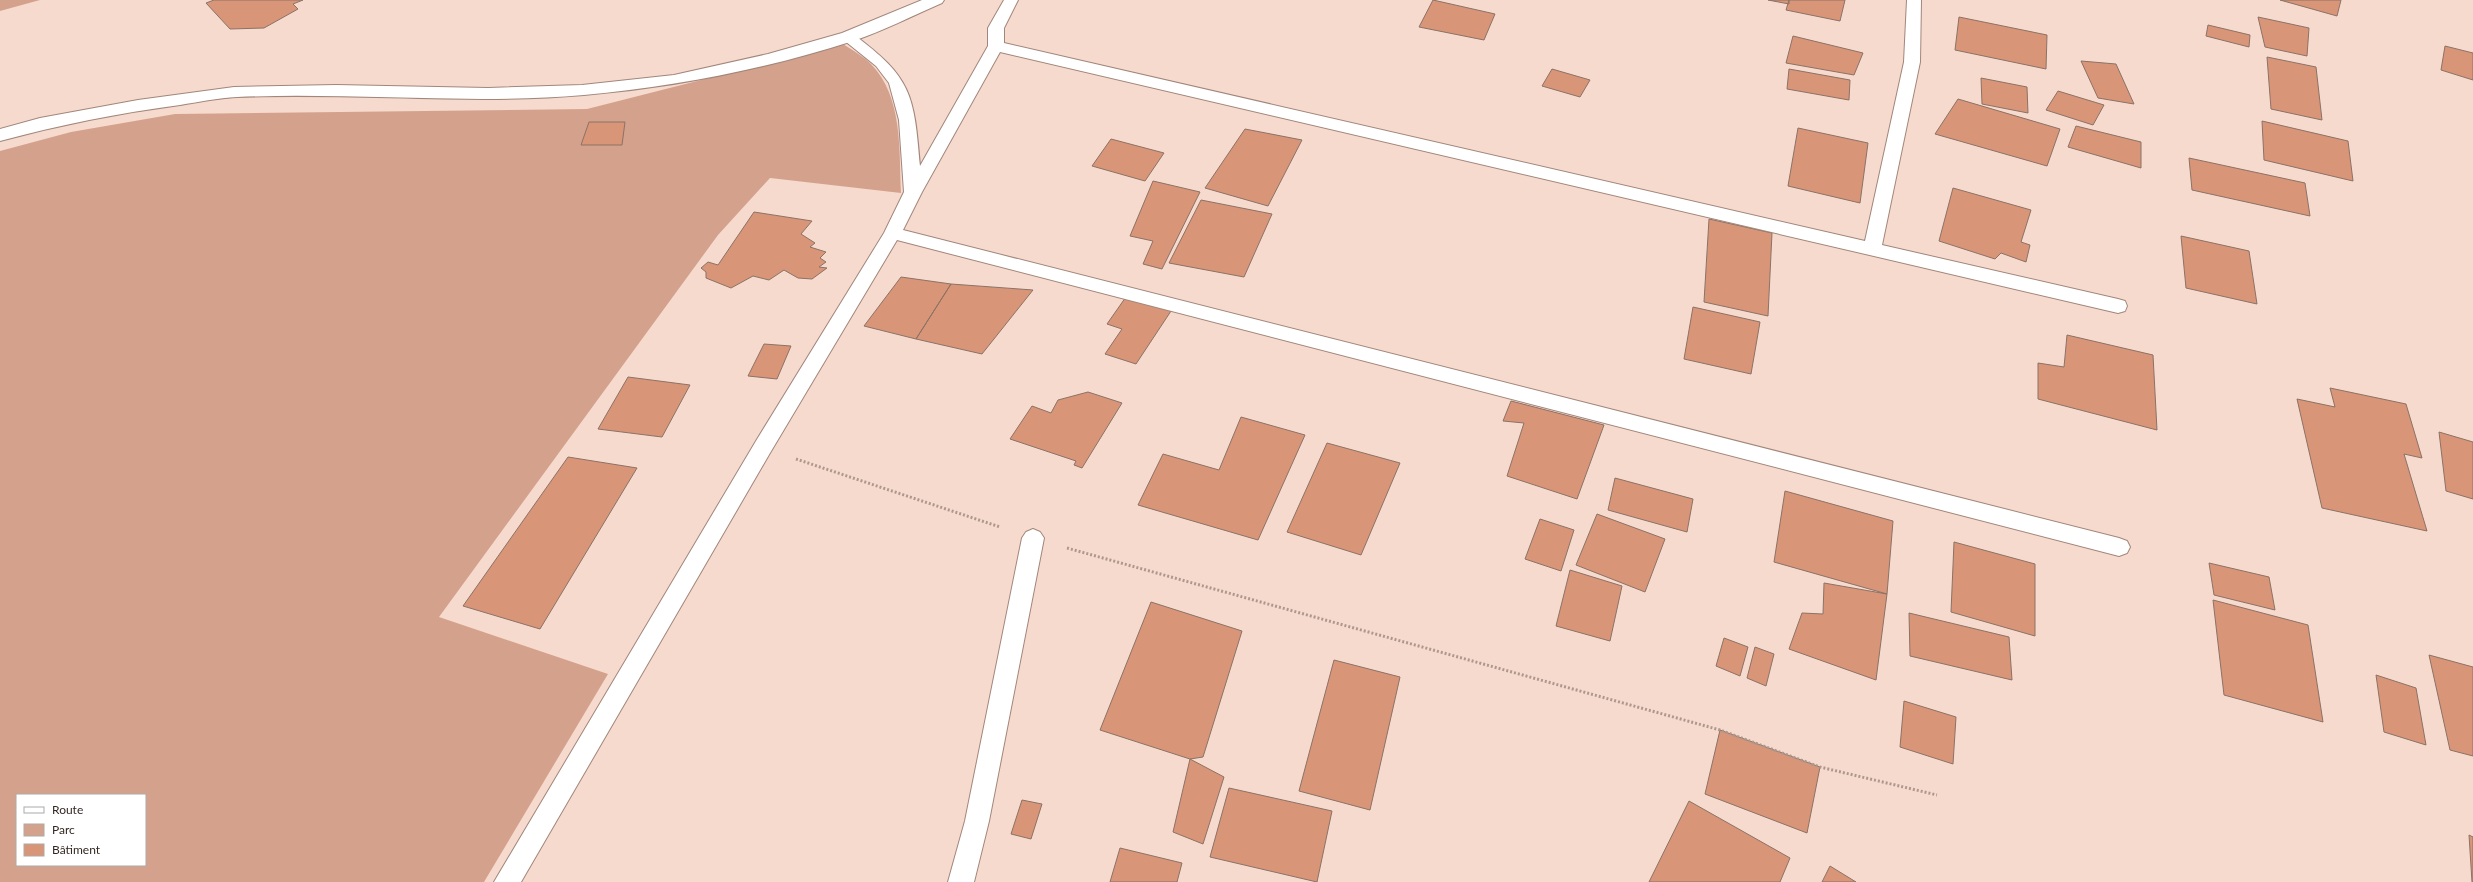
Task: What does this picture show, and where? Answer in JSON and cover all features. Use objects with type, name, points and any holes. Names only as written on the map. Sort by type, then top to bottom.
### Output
[{"type":"street","points":[[0,135],[40,124],[138,105],[234,92],[336,90],[488,93],[582,90],[674,80],[771,58],[848,37],[936,0]]},
{"type":"lane","points":[[507,882],[763,448],[893,233],[914,192],[996,46],[996,28],[1011,0]]},
{"type":"lane","points":[[1872,249],[1912,62],[1914,0]]},
{"type":"lane","points":[[848,37],[882,63],[897,83],[907,122],[914,192]]},
{"type":"lane","points":[[996,46],[2118,306]]},
{"type":"lane","points":[[893,233],[2119,547]]},
{"type":"lane","points":[[961,882],[977,821],[1033,538]]},
{"type":"path","points":[[763,448],[1033,538],[1720,730],[1820,767],[1937,796]]},
{"type":"green space","points":[[0,0],[40,0],[0,11]]},
{"type":"green space","points":[[843,44],[871,64],[881,77],[889,92],[897,125],[901,193],[770,178],[718,235],[439,617],[608,674],[484,882],[0,882],[0,151],[71,132],[175,114],[587,109]]},
{"type":"building","points":[[214,0],[303,0],[293,4],[298,9],[264,28],[230,29],[206,3]]},
{"type":"building","points":[[1433,0],[1495,14],[1484,40],[1419,27]]},
{"type":"building","points":[[1768,0],[1789,0],[1789,4]]},
{"type":"building","points":[[1789,0],[1845,0],[1840,21],[1786,10]]},
{"type":"building","points":[[2280,0],[2341,0],[2337,16]]},
{"type":"building","points":[[1959,17],[2047,35],[2046,69],[1955,50]]},
{"type":"building","points":[[2258,17],[2309,28],[2307,56],[2265,47]]},
{"type":"building","points":[[2208,25],[2250,35],[2249,47],[2206,36]]},
{"type":"building","points":[[1793,36],[1863,53],[1854,75],[1786,63]]},
{"type":"building","points":[[2445,46],[2473,53],[2473,80],[2441,70]]},
{"type":"building","points":[[2267,57],[2316,67],[2322,120],[2271,109]]},
{"type":"building","points":[[2081,61],[2116,64],[2134,104],[2098,98]]},
{"type":"building","points":[[1552,69],[1590,80],[1580,97],[1542,86]]},
{"type":"building","points":[[1789,69],[1850,80],[1849,100],[1787,89]]},
{"type":"building","points":[[1981,78],[2027,87],[2028,113],[1982,104]]},
{"type":"building","points":[[2058,91],[2104,105],[2093,125],[2046,110]]},
{"type":"building","points":[[1958,99],[2060,129],[2047,166],[1935,134]]},
{"type":"building","points":[[2262,121],[2348,141],[2353,181],[2264,160]]},
{"type":"building","points":[[589,122],[625,122],[622,145],[581,145]]},
{"type":"building","points":[[2076,126],[2141,142],[2141,168],[2068,147]]},
{"type":"building","points":[[1798,128],[1868,143],[1860,203],[1788,186]]},
{"type":"building","points":[[1245,129],[1302,140],[1268,206],[1205,188]]},
{"type":"building","points":[[1111,139],[1164,153],[1145,181],[1092,166]]},
{"type":"building","points":[[2189,158],[2305,183],[2310,216],[2192,190]]},
{"type":"building","points":[[1153,181],[1200,192],[1162,269],[1143,264],[1153,241],[1130,236]]},
{"type":"building","points":[[1953,188],[2031,210],[2021,242],[2030,245],[2026,262],[2001,253],[1995,259],[1939,241]]},
{"type":"building","points":[[1201,200],[1272,214],[1244,277],[1169,263]]},
{"type":"building","points":[[754,212],[812,221],[801,234],[815,243],[810,247],[826,252],[820,258],[826,262],[819,267],[827,268],[812,279],[798,278],[784,270],[769,280],[753,276],[731,288],[706,278],[706,272],[701,268],[708,262],[718,265]]},
{"type":"building","points":[[1709,219],[1772,233],[1768,316],[1704,302]]},
{"type":"building","points":[[2181,236],[2249,251],[2257,304],[2186,288]]},
{"type":"building","points":[[901,277],[951,284],[916,339],[864,326]]},
{"type":"building","points":[[951,284],[1033,290],[982,354],[916,339]]},
{"type":"building","points":[[1128,294],[1173,308],[1136,364],[1105,354],[1122,329],[1107,324]]},
{"type":"building","points":[[1693,307],[1760,322],[1751,374],[1684,359]]},
{"type":"building","points":[[2067,335],[2153,355],[2157,430],[2038,399],[2038,363],[2064,367]]},
{"type":"building","points":[[764,344],[791,346],[777,379],[748,376]]},
{"type":"building","points":[[628,377],[690,385],[662,437],[598,429]]},
{"type":"building","points":[[2330,388],[2406,404],[2422,458],[2404,454],[2427,531],[2322,508],[2297,399],[2335,407]]},
{"type":"building","points":[[1088,392],[1122,403],[1082,468],[1074,465],[1076,461],[1010,439],[1032,406],[1051,413],[1058,400]]},
{"type":"building","points":[[1511,401],[1604,425],[1577,499],[1507,476],[1524,423],[1503,421]]},
{"type":"building","points":[[1241,417],[1305,435],[1258,540],[1138,505],[1163,454],[1219,470]]},
{"type":"building","points":[[2439,432],[2473,442],[2473,499],[2446,491]]},
{"type":"building","points":[[1327,443],[1400,463],[1361,555],[1287,532]]},
{"type":"building","points":[[568,457],[637,468],[540,629],[463,606]]},
{"type":"building","points":[[1615,478],[1693,499],[1687,532],[1608,510]]},
{"type":"building","points":[[1785,491],[1893,521],[1887,594],[1774,562]]},
{"type":"building","points":[[1597,514],[1665,539],[1645,592],[1576,565]]},
{"type":"building","points":[[1540,519],[1574,530],[1561,571],[1525,559]]},
{"type":"building","points":[[1954,542],[2035,564],[2035,636],[1951,612]]},
{"type":"building","points":[[2209,563],[2269,577],[2275,610],[2214,595]]},
{"type":"building","points":[[1570,570],[1622,586],[1610,641],[1556,626]]},
{"type":"building","points":[[1824,583],[1887,594],[1876,680],[1789,649],[1802,613],[1823,614]]},
{"type":"building","points":[[2213,600],[2308,625],[2323,722],[2224,695]]},
{"type":"building","points":[[1151,602],[1242,631],[1203,757],[1190,759],[1100,730]]},
{"type":"building","points":[[1909,613],[2009,637],[2012,680],[1910,656]]},
{"type":"building","points":[[1724,638],[1748,647],[1740,676],[1716,666]]},
{"type":"building","points":[[1755,647],[1774,654],[1766,686],[1747,678]]},
{"type":"building","points":[[2429,655],[2473,667],[2473,756],[2450,750]]},
{"type":"building","points":[[1334,660],[1400,677],[1370,810],[1299,791]]},
{"type":"building","points":[[2376,675],[2416,688],[2426,745],[2384,732]]},
{"type":"building","points":[[1904,701],[1956,717],[1953,764],[1900,747]]},
{"type":"building","points":[[1720,730],[1820,767],[1807,833],[1705,794]]},
{"type":"building","points":[[1190,759],[1224,777],[1203,844],[1173,832]]},
{"type":"building","points":[[1229,788],[1332,811],[1317,882],[1210,857]]},
{"type":"building","points":[[1022,800],[1042,804],[1031,839],[1011,834]]},
{"type":"building","points":[[1689,801],[1790,858],[1780,882],[1649,882]]},
{"type":"building","points":[[2469,835],[2473,837],[2473,882],[2472,882]]},
{"type":"building","points":[[1120,848],[1182,863],[1177,882],[1110,882]]},
{"type":"building","points":[[1830,866],[1856,882],[1822,882]]}]
